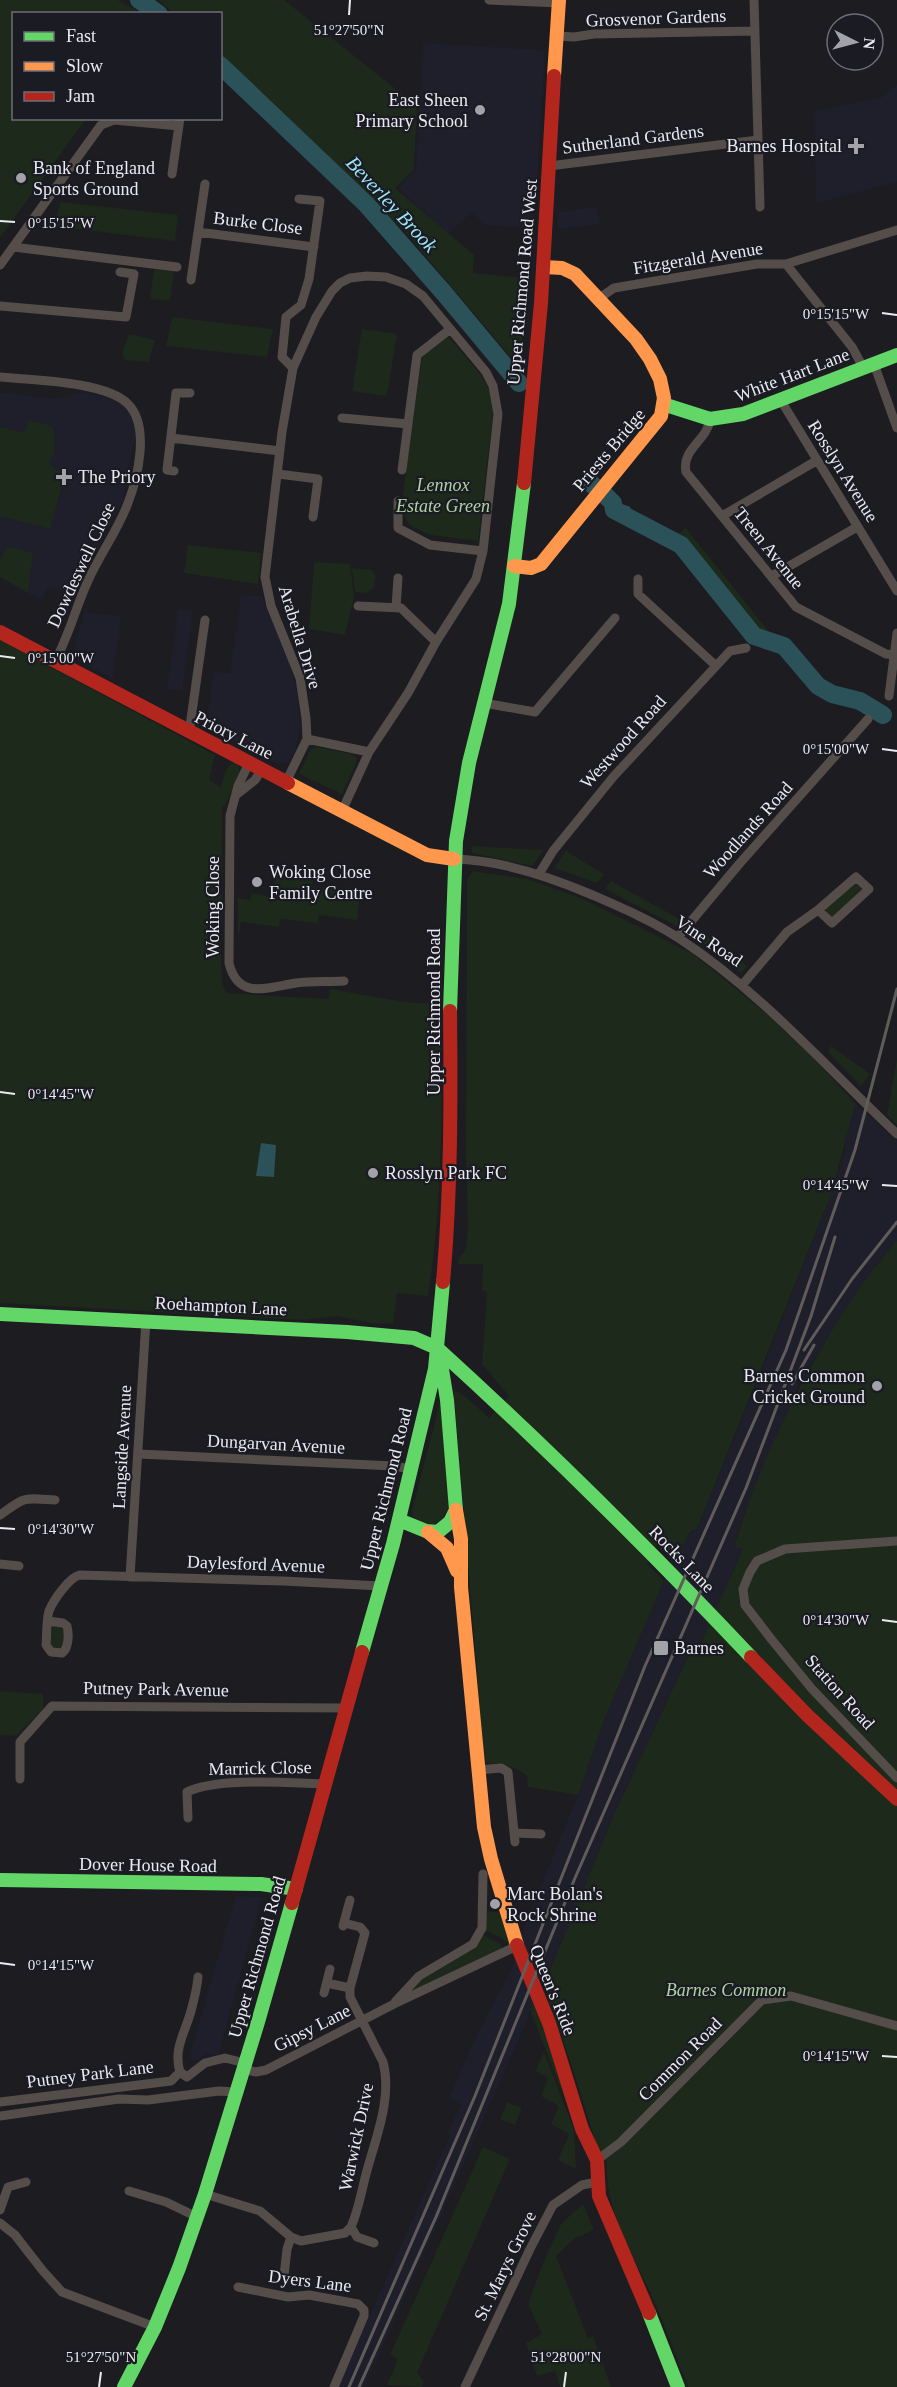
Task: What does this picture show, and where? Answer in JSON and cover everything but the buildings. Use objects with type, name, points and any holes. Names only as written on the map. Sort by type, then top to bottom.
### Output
[{"type":"main road","name":"Upper Richmond Road West","points":[[514,566],[544,267],[559,2]]},
{"type":"main road","name":"Priests Bridge","points":[[514,566],[531,568],[541,564],[661,416],[666,405],[659,379],[642,345],[575,274],[568,270],[544,267]]},
{"type":"main road","name":"White Hart Lane","points":[[666,405],[710,419],[743,414],[897,355]]},
{"type":"main road","name":"Upper Richmond Road","points":[[124,2387],[154,2327],[205,2194],[296,1889],[381,1586],[435,1369],[448,1221],[454,859],[461,804],[503,630],[514,566]]},
{"type":"main road","name":"Priory Lane","points":[[0,632],[420,852],[454,859]]},
{"type":"main road","name":"Roehampton Lane","points":[[0,1314],[146,1320],[406,1337],[420,1339],[437,1348]]},
{"type":"main road","name":"Queen's Ride","points":[[437,1348],[445,1382],[478,1770],[490,1859],[517,1946],[549,2023],[582,2129],[597,2160],[599,2196],[655,2326],[678,2387]]},
{"type":"main road","name":"Rocks Lane","points":[[437,1348],[512,1416],[658,1559],[807,1715],[897,1799]]},
{"type":"main road","points":[[428,1532],[437,1533],[446,1530],[456,1510]]},
{"type":"main road","name":"Queen's Ride","points":[[399,1520],[428,1532],[445,1543],[451,1553],[461,1587]]},
{"type":"main road","name":"Dover House Road","points":[[0,1880],[261,1884],[296,1889]]},
{"type":"street","points":[[489,0],[559,2]]},
{"type":"street","points":[[754,0],[760,207]]},
{"type":"street","name":"Grosvenor Gardens","points":[[558,36],[755,32]]},
{"type":"street","points":[[0,266],[106,122],[114,120],[180,122],[172,174]]},
{"type":"street","name":"Sutherland Gardens","points":[[549,166],[758,140]]},
{"type":"street","name":"Burke Close","points":[[191,280],[205,184]]},
{"type":"street","name":"Burke Close","points":[[293,368],[282,357],[286,316],[301,305],[309,279],[320,201],[299,199]]},
{"type":"street","points":[[786,264],[897,230]]},
{"type":"street","name":"Burke Close","points":[[198,232],[314,247]]},
{"type":"street","points":[[13,247],[177,267]]},
{"type":"street","name":"Fitzgerald Avenue","points":[[598,299],[614,288],[757,264],[786,264],[868,365],[897,428]]},
{"type":"street","points":[[0,306],[126,317],[134,274],[120,272]]},
{"type":"street","name":"Arabella Drive","points":[[307,739],[300,678],[271,606],[265,577],[280,451],[293,368],[316,317],[332,291],[340,283],[350,278],[386,277],[406,284],[423,296],[486,372],[493,386],[498,414],[483,551],[476,579],[436,642],[408,693],[369,752],[342,812]]},
{"type":"street","points":[[301,305],[316,317]]},
{"type":"street","points":[[402,470],[417,355],[449,330]]},
{"type":"street","name":"Dowdeswell Close","points":[[0,377],[102,390],[128,403],[138,417],[141,436],[139,458],[128,503],[89,578],[55,661]]},
{"type":"street","points":[[174,471],[167,470],[176,393],[190,393]]},
{"type":"street","name":"Rosslyn Avenue","points":[[780,399],[897,591]]},
{"type":"street","points":[[342,418],[408,424]]},
{"type":"street","name":"Treen Avenue","points":[[710,419],[708,429],[687,456],[686,472],[772,576],[789,600],[806,614],[886,654],[894,655]]},
{"type":"street","points":[[171,438],[280,451]]},
{"type":"street","points":[[722,516],[816,461]]},
{"type":"street","points":[[278,474],[318,478],[313,517]]},
{"type":"street","points":[[398,501],[398,528],[430,545],[483,551]]},
{"type":"street","points":[[772,576],[857,526]]},
{"type":"street","points":[[396,607],[398,578]]},
{"type":"street","points":[[638,579],[638,594],[715,665]]},
{"type":"street","points":[[358,606],[401,608],[436,642]]},
{"type":"street","points":[[484,703],[534,712],[615,618]]},
{"type":"street","points":[[187,731],[190,726],[205,620]]},
{"type":"street","points":[[889,696],[897,633]]},
{"type":"street","name":"Westwood Road","points":[[539,874],[553,851],[614,776],[715,665],[730,651],[746,648]]},
{"type":"street","name":"Woodlands Road","points":[[678,937],[740,863],[868,719]]},
{"type":"street","points":[[286,782],[307,739],[369,752]]},
{"type":"street","points":[[236,795],[255,780],[256,766]]},
{"type":"street","name":"Woking Close","points":[[256,766],[238,786],[230,816],[229,963],[234,979],[248,987],[261,989],[296,983],[344,981]]},
{"type":"street","name":"Vine Road","points":[[454,859],[487,862],[539,874],[605,901],[678,937],[743,984],[810,1046],[897,1134]]},
{"type":"street","points":[[743,984],[787,932],[818,910],[856,877],[869,889],[832,923],[818,910]]},
{"type":"street","name":"Langside Avenue","points":[[130,1576],[146,1320]]},
{"type":"street","name":"Dungarvan Avenue","points":[[138,1454],[394,1466],[411,1469]]},
{"type":"street","points":[[0,1515],[20,1500],[28,1498],[55,1500]]},
{"type":"street","name":"Station Road","points":[[897,1541],[785,1549],[757,1562],[743,1589],[745,1605],[772,1641],[812,1689],[897,1778]]},
{"type":"street","points":[[0,1564],[19,1566]]},
{"type":"street","name":"Daylesford Avenue","points":[[48,1621],[49,1612],[74,1576],[130,1576],[381,1586]]},
{"type":"street","name":"Putney Park Avenue","points":[[20,1779],[20,1742],[52,1706],[345,1708]]},
{"type":"street","points":[[478,1770],[501,1768],[508,1772],[514,1837],[541,1834]]},
{"type":"street","name":"Marrick Close","points":[[188,1818],[187,1792],[200,1786],[256,1783],[325,1784]]},
{"type":"street","name":"Gipsy Lane","points":[[394,2004],[419,1976],[473,1944],[479,1936],[482,1928],[483,1875]]},
{"type":"street","points":[[327,1983],[350,1988],[365,1933],[360,1927],[344,1924],[350,1900]]},
{"type":"street","name":"Gipsy Lane","points":[[244,2066],[256,2072],[266,2070],[394,2004],[517,1946]]},
{"type":"street","points":[[324,1994],[330,1969]]},
{"type":"street","points":[[180,2072],[178,2045],[190,2013],[198,1977]]},
{"type":"street","name":"Warwick Drive","points":[[350,1988],[350,1996],[383,2062],[386,2073],[386,2089],[374,2145],[351,2228]]},
{"type":"street","name":"Common Road","points":[[597,2160],[621,2142],[762,2000],[791,1996],[897,2025]]},
{"type":"street","name":"Putney Park Lane","points":[[0,2102],[171,2081],[180,2072],[187,2076],[205,2063],[225,2058],[244,2066]]},
{"type":"street","name":"Putney Park Lane","points":[[0,2116],[119,2099],[148,2100],[219,2091],[235,2092]]},
{"type":"street","points":[[0,2210],[8,2187],[26,2182]]},
{"type":"street","name":"St. Marys Grove","points":[[465,2387],[534,2240],[553,2205],[583,2184],[597,2182]]},
{"type":"street","points":[[129,2191],[166,2202],[197,2217]]},
{"type":"street","points":[[205,2194],[260,2211],[291,2237],[301,2241],[345,2234],[351,2228],[357,2237],[374,2243]]},
{"type":"street","points":[[0,2223],[15,2235],[62,2292],[154,2327]]},
{"type":"street","points":[[284,2276],[287,2249],[291,2237]]},
{"type":"street","name":"Dyers Lane","points":[[238,2287],[288,2297],[309,2295],[358,2304],[364,2310],[364,2316],[334,2387]]},
{"type":"shaded area","name":"East Sheen Primary School","points":[[423,43],[545,50],[537,182],[530,228],[485,225],[472,212],[448,234],[398,188],[416,169]]},
{"type":"shaded area","name":"Barnes Hospital","points":[[897,85],[897,182],[816,203],[814,111],[882,97]]},
{"type":"shaded area","points":[[597,207],[600,224],[558,229],[558,212]]},
{"type":"shaded area","name":"The Priory","points":[[0,392],[56,399],[82,392],[107,397],[122,404],[133,416],[136,430],[123,501],[83,572],[75,592],[46,588],[44,598],[37,598],[0,577]]},
{"type":"shaded area","points":[[241,595],[262,596],[289,662],[298,696],[300,731],[295,751],[287,764],[273,762],[207,726],[213,672],[230,673]]},
{"type":"shaded area","points":[[178,609],[193,610],[182,691],[167,689]]},
{"type":"shaded area","points":[[84,612],[121,616],[113,679],[72,657]]},
{"type":"shaded area","points":[[856,1104],[897,1141],[897,1240],[880,1260],[824,1343],[798,1387],[745,1512],[734,1545],[743,1549],[698,1649],[693,1646],[612,1819],[550,1970],[534,2000],[524,2028],[365,2387],[338,2387],[450,2135],[447,2133],[461,2104],[449,2098],[474,2041],[513,1966],[528,1917],[578,1795],[605,1718],[664,1581],[677,1541],[697,1529],[762,1370],[831,1195]]},
{"type":"shaded area","points":[[261,1143],[276,1145],[274,1177],[256,1176]]},
{"type":"shaded area","points":[[236,1896],[262,1897],[218,2056],[206,2054],[197,2061],[189,2057]]},
{"type":"green space","name":"Bank of England Sports Ground","points":[[0,0],[118,0],[139,12],[12,12],[12,120],[85,120],[0,238]]},
{"type":"green space","points":[[159,0],[284,0],[417,106],[414,169],[395,188],[474,255],[473,273],[526,278],[520,368],[406,233],[222,59],[222,12],[172,12]]},
{"type":"green space","points":[[61,202],[178,215],[175,241],[53,226]]},
{"type":"green space","points":[[154,269],[174,271],[170,301],[150,299]]},
{"type":"green space","points":[[172,317],[273,329],[267,357],[166,346]]},
{"type":"green space","points":[[362,329],[397,334],[387,396],[352,391]]},
{"type":"green space","points":[[129,334],[155,340],[149,362],[125,360],[122,353]]},
{"type":"green space","name":"Lennox Estate Green","points":[[447,335],[481,375],[493,397],[478,541],[430,535],[409,525],[401,508],[422,356]]},
{"type":"green space","points":[[28,420],[52,426],[55,434],[55,455],[51,458],[50,464],[57,471],[63,470],[65,474],[50,529],[0,516],[0,427],[24,433]]},
{"type":"green space","points":[[686,528],[774,638],[754,633],[676,535]]},
{"type":"green space","points":[[188,545],[261,553],[258,584],[184,573]]},
{"type":"green space","points":[[7,546],[33,553],[28,593],[0,577],[0,561]]},
{"type":"green space","points":[[314,562],[350,564],[354,596],[345,635],[309,629]]},
{"type":"green space","points":[[352,568],[372,570],[376,576],[374,587],[367,593],[355,592]]},
{"type":"green space","points":[[0,640],[215,755],[209,780],[221,787],[229,766],[235,762],[239,766],[239,772],[225,806],[222,807],[221,955],[222,983],[226,993],[329,999],[330,989],[405,1002],[440,1004],[441,1150],[437,1224],[428,1296],[397,1293],[393,1324],[370,1323],[338,1316],[303,1320],[0,1303]]},
{"type":"green space","points":[[316,747],[351,754],[357,758],[342,794],[299,774],[310,750]]},
{"type":"green space","points":[[471,846],[544,850],[532,866],[472,853]]},
{"type":"green space","points":[[566,851],[604,874],[597,883],[554,868]]},
{"type":"green space","points":[[277,867],[314,872],[312,887],[336,888],[335,891],[360,896],[357,920],[319,915],[318,923],[280,919],[279,927],[241,922],[238,940],[238,898],[250,900],[252,893],[273,897]]},
{"type":"green space","points":[[473,871],[527,879],[581,898],[693,954],[768,1015],[856,1104],[831,1195],[697,1529],[690,1532],[684,1545],[677,1541],[670,1558],[657,1545],[647,1564],[664,1581],[605,1718],[578,1795],[528,1787],[527,1776],[513,1767],[486,1763],[483,1747],[454,1393],[455,1390],[466,1397],[489,1418],[509,1396],[482,1364],[487,1293],[482,1290],[483,1264],[458,1264],[459,1258],[466,1249],[468,1227],[466,1158],[467,879]]},
{"type":"green space","points":[[611,881],[685,922],[680,928],[605,889]]},
{"type":"green space","points":[[855,883],[862,889],[833,918],[825,910]]},
{"type":"green space","points":[[695,927],[747,966],[741,973],[689,933]]},
{"type":"green space","points":[[831,1046],[870,1074],[861,1086],[828,1052]]},
{"type":"green space","points":[[897,1058],[897,1125],[887,1115]]},
{"type":"green space","name":"Barnes Common","points":[[897,1240],[897,2387],[688,2387],[657,2308],[615,2215],[607,2180],[607,2163],[598,2150],[569,2057],[542,1983],[550,1970],[612,1819],[693,1646],[698,1649],[743,1549],[734,1546],[770,1449],[801,1386],[836,1324],[875,1267]]},
{"type":"green space","points":[[440,1402],[449,1508],[436,1526],[427,1525],[413,1517],[412,1510]]},
{"type":"green space","points":[[54,1625],[61,1626],[64,1632],[64,1640],[60,1649],[52,1648],[50,1642]]},
{"type":"green space","points":[[0,1691],[43,1694],[43,1709],[16,1736],[0,1735]]},
{"type":"green space","points":[[485,1911],[503,1913],[513,1943],[508,1945],[505,1940],[484,1930]]},
{"type":"green space","points":[[483,1935],[501,1944],[502,1949],[406,1993],[424,1976]]},
{"type":"green space","points":[[534,2000],[575,2125],[530,2010]]},
{"type":"green space","points":[[544,2052],[574,2130],[576,2169],[558,2160],[569,2134],[551,2124],[559,2106],[541,2096],[548,2078],[535,2071]]},
{"type":"green space","points":[[507,2102],[522,2108],[515,2125],[500,2119]]},
{"type":"green space","points":[[483,2147],[510,2159],[417,2373],[424,2381],[422,2387],[387,2385],[398,2359],[390,2355]]},
{"type":"green space","points":[[583,2204],[594,2230],[575,2238],[556,2256],[588,2338],[593,2336],[611,2387],[560,2387],[555,2371],[537,2376],[526,2343],[542,2334],[528,2304],[543,2263],[561,2224]]},
{"type":"waterway","name":"Beverley Brook","points":[[139,0],[156,12]]},
{"type":"waterway","name":"Beverley Brook","points":[[222,67],[366,204],[519,383]]},
{"type":"waterway","name":"Beverley Brook","points":[[589,482],[594,486]]},
{"type":"waterway","name":"Beverley Brook","points":[[606,496],[613,503],[614,510],[681,545],[754,636],[784,646],[818,686],[832,694],[860,701],[883,715]]},
{"type":"waterway","points":[[613,503],[629,508]]},
{"type":"railway","points":[[349,2387],[475,2096],[645,1666],[786,1350],[855,1150],[897,989]]},
{"type":"railway","points":[[804,1350],[852,1279],[897,1222]]},
{"type":"railway","points":[[359,2387],[436,2217],[575,1878],[746,1488],[811,1316],[835,1237]]},
{"type":"railway","points":[[792,1384],[814,1345]]},
{"type":"traffic: fast","points":[[666,405],[710,419],[743,414],[897,355]]},
{"type":"traffic: fast","points":[[450,1011],[456,841],[469,763],[509,604],[524,483]]},
{"type":"traffic: fast","points":[[362,1652],[393,1544],[435,1369],[443,1282]]},
{"type":"traffic: fast","points":[[0,1314],[347,1332],[414,1338],[437,1348]]},
{"type":"traffic: fast","points":[[437,1348],[597,1500],[751,1657]]},
{"type":"traffic: fast","points":[[399,1520],[426,1531],[438,1532],[450,1522],[456,1510],[447,1400],[440,1357]]},
{"type":"traffic: fast","points":[[0,1880],[261,1884],[296,1889]]},
{"type":"traffic: fast","points":[[124,2387],[155,2327],[205,2194],[292,1903]]},
{"type":"traffic: fast","points":[[649,2313],[678,2387]]},
{"type":"traffic: slow","points":[[554,76],[559,0]]},
{"type":"traffic: slow","points":[[514,566],[531,568],[541,564],[661,416],[664,398],[660,379],[636,339],[575,274],[562,268],[544,267]]},
{"type":"traffic: slow","points":[[288,783],[427,855],[454,859]]},
{"type":"traffic: slow","points":[[456,1510],[461,1539],[461,1587],[484,1827],[491,1859],[517,1945]]},
{"type":"traffic: slow","points":[[428,1532],[447,1548],[457,1571]]},
{"type":"traffic: jam","points":[[524,483],[541,303],[554,76]]},
{"type":"traffic: jam","points":[[0,632],[288,783]]},
{"type":"traffic: jam","points":[[443,1282],[450,1147],[450,1011]]},
{"type":"traffic: jam","points":[[292,1903],[362,1652]]},
{"type":"traffic: jam","points":[[751,1657],[807,1715],[897,1799]]},
{"type":"traffic: jam","points":[[517,1945],[549,2023],[582,2129],[597,2160],[599,2196],[649,2313]]},
{"type":"place","name":"East Sheen Primary School","points":[[480,110]]},
{"type":"place","name":"Barnes Hospital","points":[[856,146]]},
{"type":"place","name":"Bank of England Sports Ground","points":[[21,178]]},
{"type":"place","name":"The Priory","points":[[64,477]]},
{"type":"place","name":"Woking Close Family Centre","points":[[257,882]]},
{"type":"place","name":"Rosslyn Park FC","points":[[373,1173]]},
{"type":"place","name":"Barnes Common Cricket Ground","points":[[877,1386]]},
{"type":"place","name":"Barnes","points":[[661,1648]]},
{"type":"place","name":"Marc Bolan's Rock Shrine","points":[[495,1904]]}]
